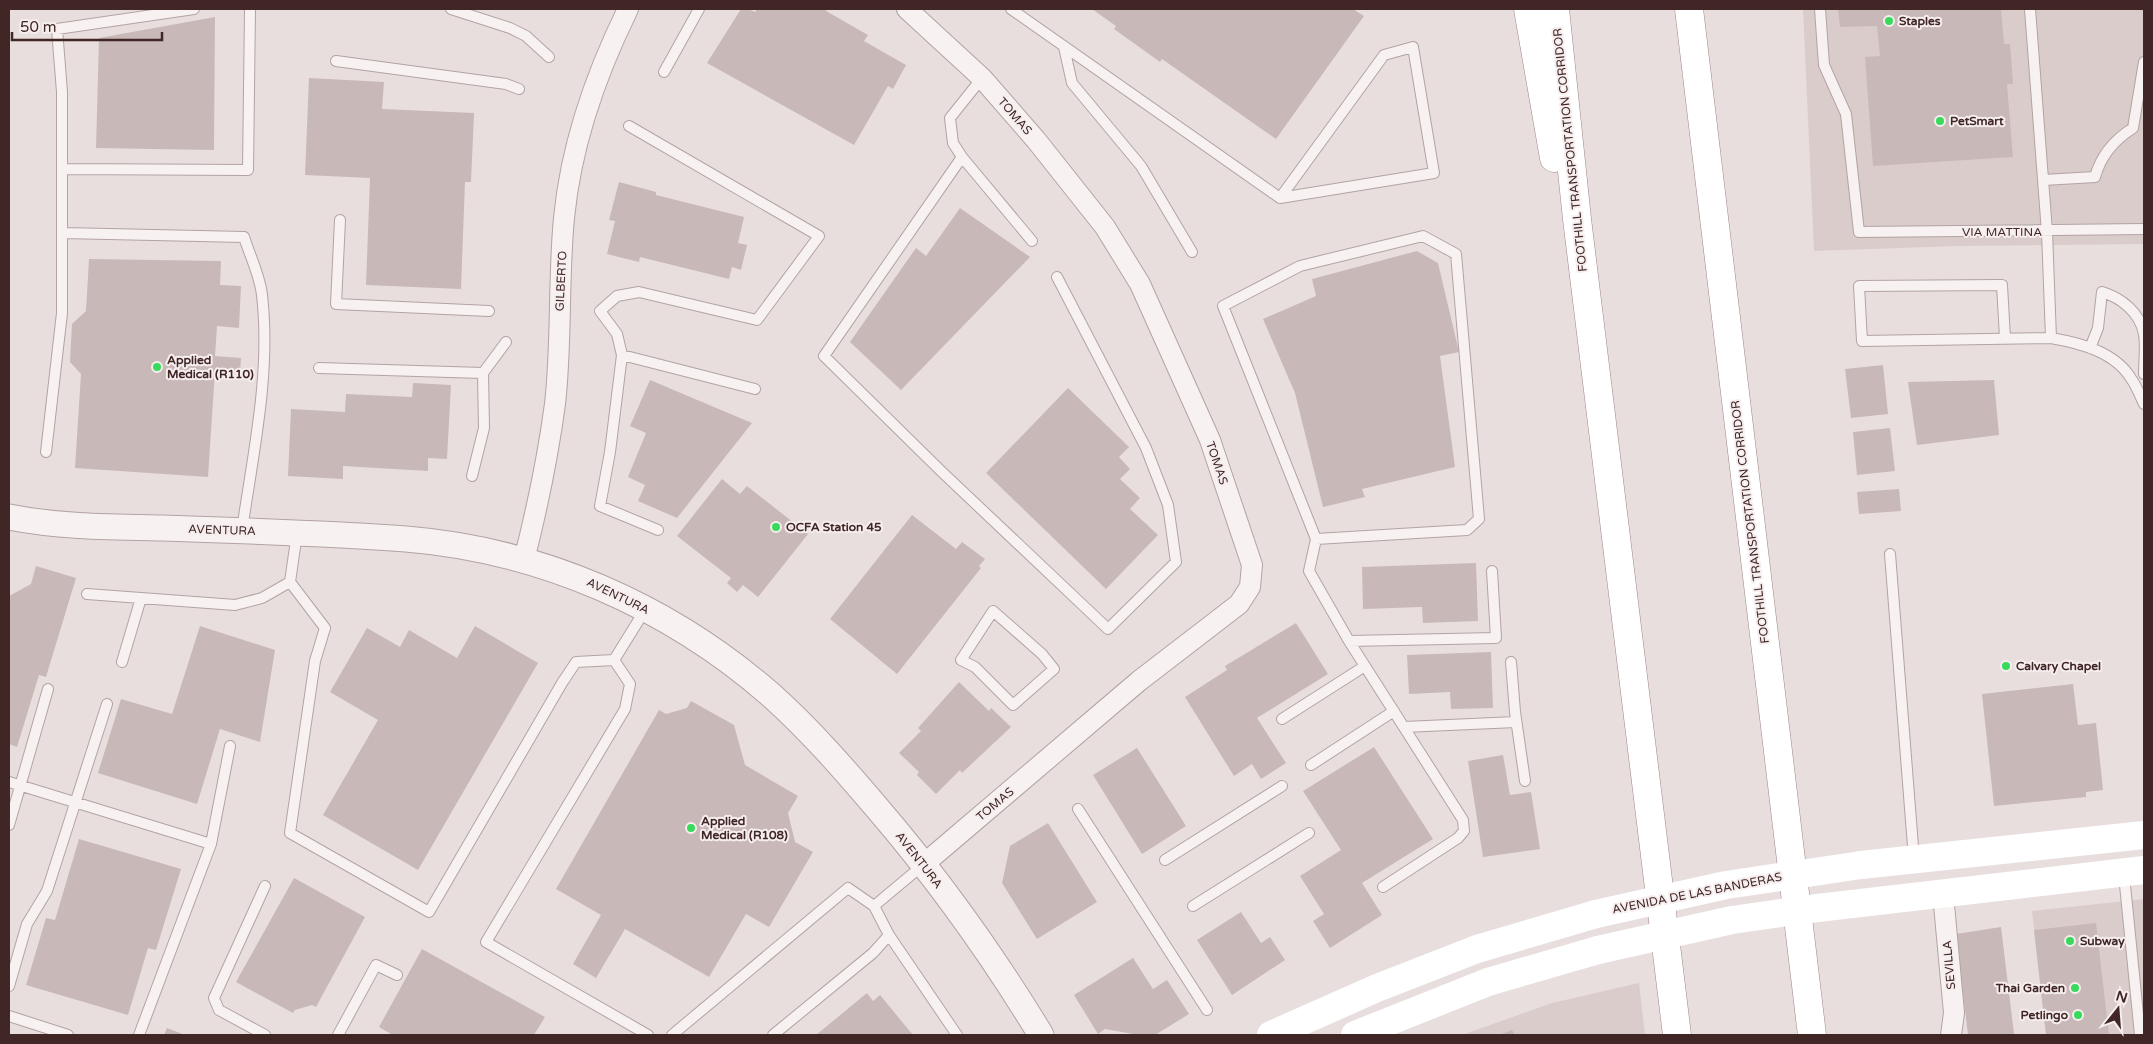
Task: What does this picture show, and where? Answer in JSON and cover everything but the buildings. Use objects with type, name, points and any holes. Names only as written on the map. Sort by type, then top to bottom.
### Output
[{"type":"main road","points":[[1528,9],[1556,168],[1577,218]]},
{"type":"main road","name":"FOOTHILL TRANSPORTATION CORRIDOR","points":[[1555,9],[1577,218],[1677,1035]]},
{"type":"main road","name":"FOOTHILL TRANSPORTATION CORRIDOR","points":[[1688,9],[1812,1035]]},
{"type":"main road","points":[[1696,77],[1704,47],[1701,9]]},
{"type":"main road","name":"AVENIDA DE LAS BANDERAS","points":[[1271,1035],[1377,988],[1477,949],[1596,914],[1726,885],[1861,864],[2144,835]]},
{"type":"main road","points":[[1914,860],[1916,897]]},
{"type":"main road","points":[[1355,1035],[1488,982],[1598,950],[1732,920],[1864,902],[2134,871]]},
{"type":"street","name":"GILBERTO","points":[[524,560],[534,522],[555,402],[564,217],[573,166],[585,115],[601,67],[628,9]]},
{"type":"street","name":"TOMAS","points":[[907,9],[982,78],[1090,206],[1105,227],[1140,284],[1210,440],[1252,565],[1250,587],[1240,604],[1139,681],[924,864]]},
{"type":"street","name":"AVENTURA","points":[[9,517],[86,526],[297,533],[408,539],[453,545],[524,560],[578,578],[646,609],[703,643],[772,696],[844,770],[924,864],[1014,992],[1041,1035]]},
{"type":"street","name":"SEVILLA","points":[[1943,894],[1954,1013],[1951,1035]]},
{"type":"lane","points":[[46,452],[62,313],[62,92],[57,29],[194,9]]},
{"type":"lane","points":[[62,169],[248,170],[250,9]]},
{"type":"lane","points":[[451,9],[510,28],[526,36],[549,57]]},
{"type":"lane","points":[[664,72],[699,9]]},
{"type":"lane","points":[[1011,9],[1280,198],[1434,173],[1413,47],[1384,54],[1280,198]]},
{"type":"lane","name":"VIA MATTINA","points":[[1820,9],[1824,65],[1846,114],[1859,232],[2047,232],[2144,229]]},
{"type":"lane","points":[[2030,9],[2047,232],[2051,338]]},
{"type":"lane","points":[[1064,47],[1072,83],[1141,166],[1192,252]]},
{"type":"lane","points":[[336,61],[506,84],[519,88]]},
{"type":"lane","points":[[2043,180],[2095,177],[2103,156],[2123,135],[2133,128],[2144,62]]},
{"type":"lane","points":[[982,78],[950,118],[953,143],[962,157],[1032,241]]},
{"type":"lane","points":[[629,126],[819,236],[757,320],[639,292],[617,296],[600,310],[617,334],[622,355],[610,452],[600,506],[658,530]]},
{"type":"lane","points":[[962,157],[824,356],[942,472],[1108,629],[1176,562],[1168,505],[1146,448],[1057,277]]},
{"type":"lane","points":[[340,220],[336,304],[489,310]]},
{"type":"lane","points":[[62,233],[244,237],[262,293],[265,353],[263,381],[241,531]]},
{"type":"lane","points":[[1316,539],[1467,530],[1479,519],[1456,254],[1423,236],[1300,266],[1223,306],[1316,539],[1308,572],[1349,641],[1463,820],[1464,831],[1458,838],[1383,887]]},
{"type":"lane","points":[[2006,338],[2002,285],[1859,286],[1862,341],[2051,338],[2090,348],[2106,355],[2132,378],[2144,404]]},
{"type":"lane","points":[[2090,348],[2098,328],[2102,292],[2115,296],[2128,305],[2138,319],[2144,334],[2144,374]]},
{"type":"lane","points":[[472,476],[484,428],[482,372],[506,342]]},
{"type":"lane","points":[[622,355],[755,389]]},
{"type":"lane","points":[[320,368],[482,372]]},
{"type":"lane","points":[[297,533],[290,582],[325,628],[315,661],[290,833],[429,912],[576,662],[614,660]]},
{"type":"lane","points":[[1890,554],[1914,860]]},
{"type":"lane","points":[[1349,641],[1496,638],[1492,571]]},
{"type":"lane","points":[[87,594],[235,604],[262,598],[290,582]]},
{"type":"lane","points":[[122,662],[141,598]]},
{"type":"lane","points":[[614,660],[646,609]]},
{"type":"lane","points":[[993,611],[1042,654],[1054,669],[1012,706],[975,667],[960,660],[993,611]]},
{"type":"lane","points":[[614,660],[630,684],[625,709],[486,942],[648,1035]]},
{"type":"lane","points":[[1511,662],[1516,722],[1525,781]]},
{"type":"lane","points":[[1282,719],[1365,666]]},
{"type":"lane","points":[[9,825],[48,689]]},
{"type":"lane","points":[[9,986],[27,924],[47,891],[107,704]]},
{"type":"lane","points":[[1311,766],[1394,711]]},
{"type":"lane","points":[[1404,727],[1516,722]]},
{"type":"lane","points":[[139,1035],[211,844],[230,746]]},
{"type":"lane","points":[[9,782],[211,844]]},
{"type":"lane","points":[[1165,860],[1282,786]]},
{"type":"lane","points":[[1078,809],[1207,1010]]},
{"type":"lane","points":[[1193,906],[1309,833]]},
{"type":"lane","points":[[874,906],[924,864]]},
{"type":"lane","points":[[2134,871],[2140,1035]]},
{"type":"lane","points":[[265,886],[214,998],[219,1010],[265,1035]]},
{"type":"lane","points":[[672,1035],[848,888],[874,906],[889,934],[957,1035]]},
{"type":"lane","points":[[773,1035],[873,953],[889,934]]},
{"type":"lane","points":[[338,1035],[376,965],[397,975]]},
{"type":"lane","points":[[9,1016],[68,1035]]},
{"type":"shaded area","points":[[1803,9],[2144,9],[2144,244],[1958,246],[1814,251]]},
{"type":"shaded area","points":[[2144,899],[2144,1035],[2046,1035],[2032,911]]},
{"type":"shaded area","points":[[1639,983],[1645,1035],[1462,1035],[1552,1003]]},
{"type":"place","name":"Staples","points":[[1889,21]]},
{"type":"place","name":"PetSmart","points":[[1940,121]]},
{"type":"place","name":"Applied Medical (R110)","points":[[157,367]]},
{"type":"place","name":"OCFA Station 45","points":[[776,527]]},
{"type":"place","name":"Calvary Chapel","points":[[2006,666]]},
{"type":"place","name":"Applied Medical (R108)","points":[[691,828]]},
{"type":"place","name":"Subway","points":[[2070,941]]},
{"type":"place","name":"Thai Garden","points":[[2075,988]]},
{"type":"place","name":"Petlingo","points":[[2078,1015]]}]
